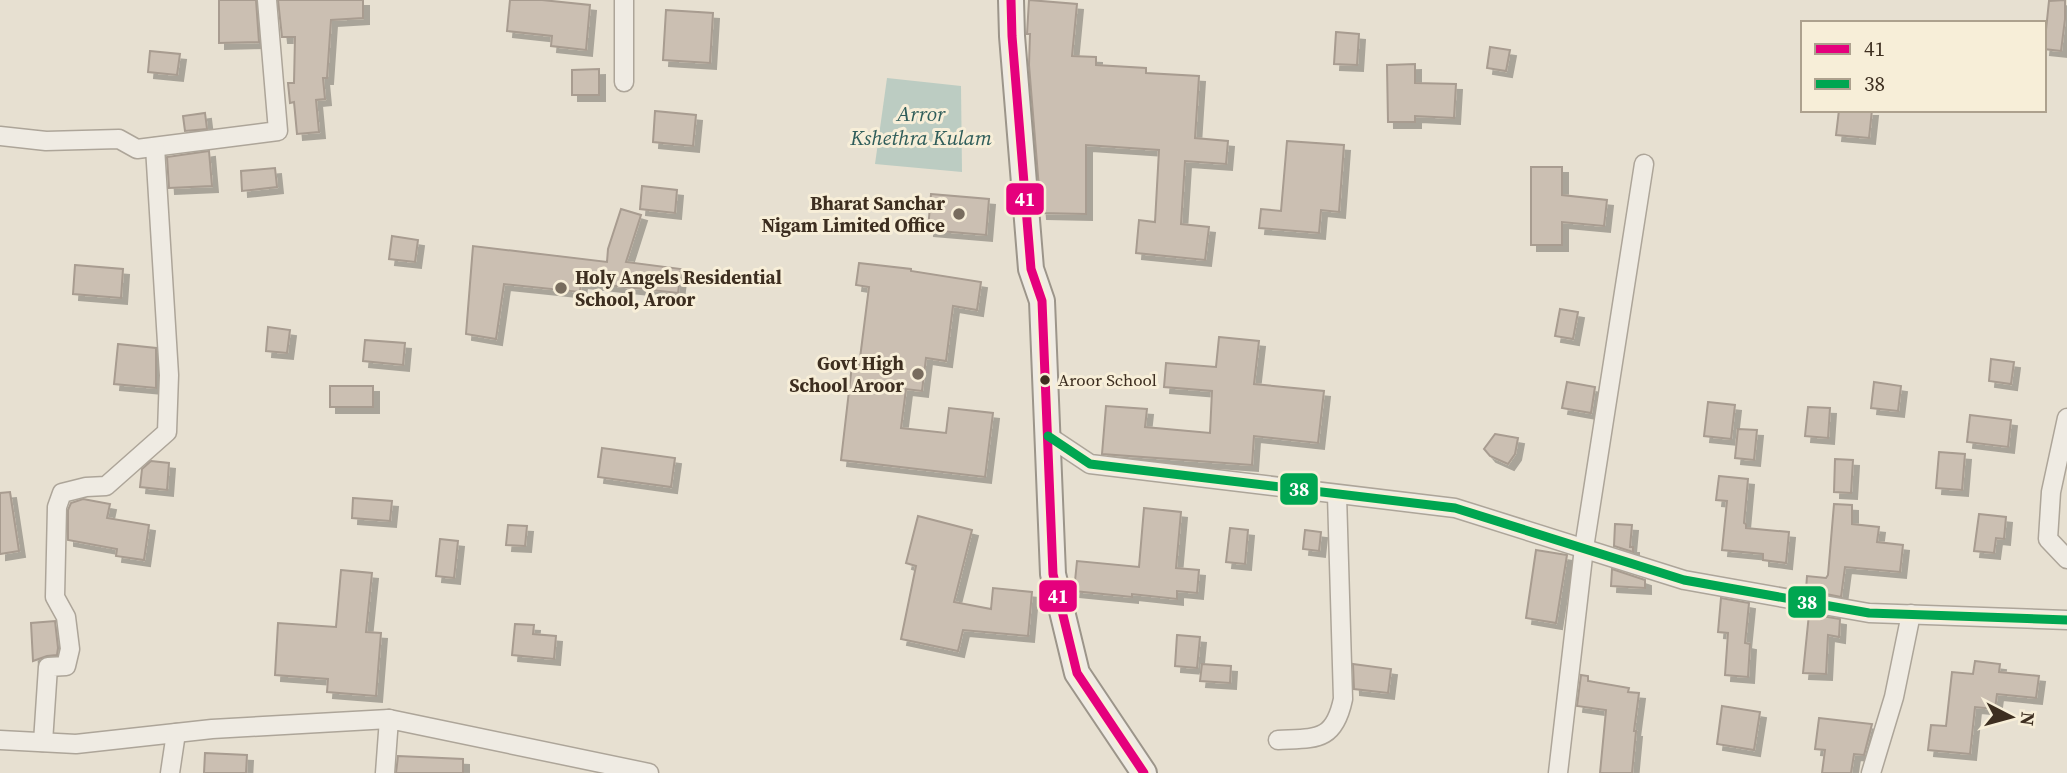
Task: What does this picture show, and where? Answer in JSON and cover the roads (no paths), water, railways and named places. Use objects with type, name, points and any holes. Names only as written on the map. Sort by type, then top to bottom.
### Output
[{"type":"main road","points":[[1011,0],[1031,269],[1042,301],[1053,574],[1077,673],[1144,773]]},
{"type":"street","points":[[0,136],[46,141],[119,139],[138,149],[278,131],[267,0]]},
{"type":"street","points":[[624,0],[624,82]]},
{"type":"street","points":[[43,742],[48,667],[66,666],[70,649],[66,617],[55,597],[57,507],[62,493],[106,485],[167,432],[169,375],[155,147]]},
{"type":"street","points":[[1558,773],[1584,548],[1644,164]]},
{"type":"street","points":[[2067,418],[2051,492],[2048,539],[2067,559]]},
{"type":"street","points":[[1048,436],[1090,464],[1455,508],[1684,580],[1869,613],[2067,617]]},
{"type":"street","points":[[1278,740],[1322,736],[1338,720],[1343,699],[1337,495]]},
{"type":"street","points":[[1871,773],[1895,697],[1911,614]]},
{"type":"street","points":[[0,740],[76,744],[176,733],[389,719],[649,773]]},
{"type":"street","points":[[385,773],[389,719]]},
{"type":"street","points":[[170,773],[176,733]]},
{"type":"water","name":"Arror Kshethra Kulam","points":[[887,78],[961,86],[962,172],[875,164]]},
{"type":"place","name":"Bharat Sanchar Nigam Limited Office","points":[[959,214]]},
{"type":"place","name":"Holy Angels Residential School, Aroor","points":[[561,288]]},
{"type":"place","name":"Govt High School Aroor","points":[[918,374]]},
{"type":"place","name":"Aroor School","points":[[1045,380]]}]
